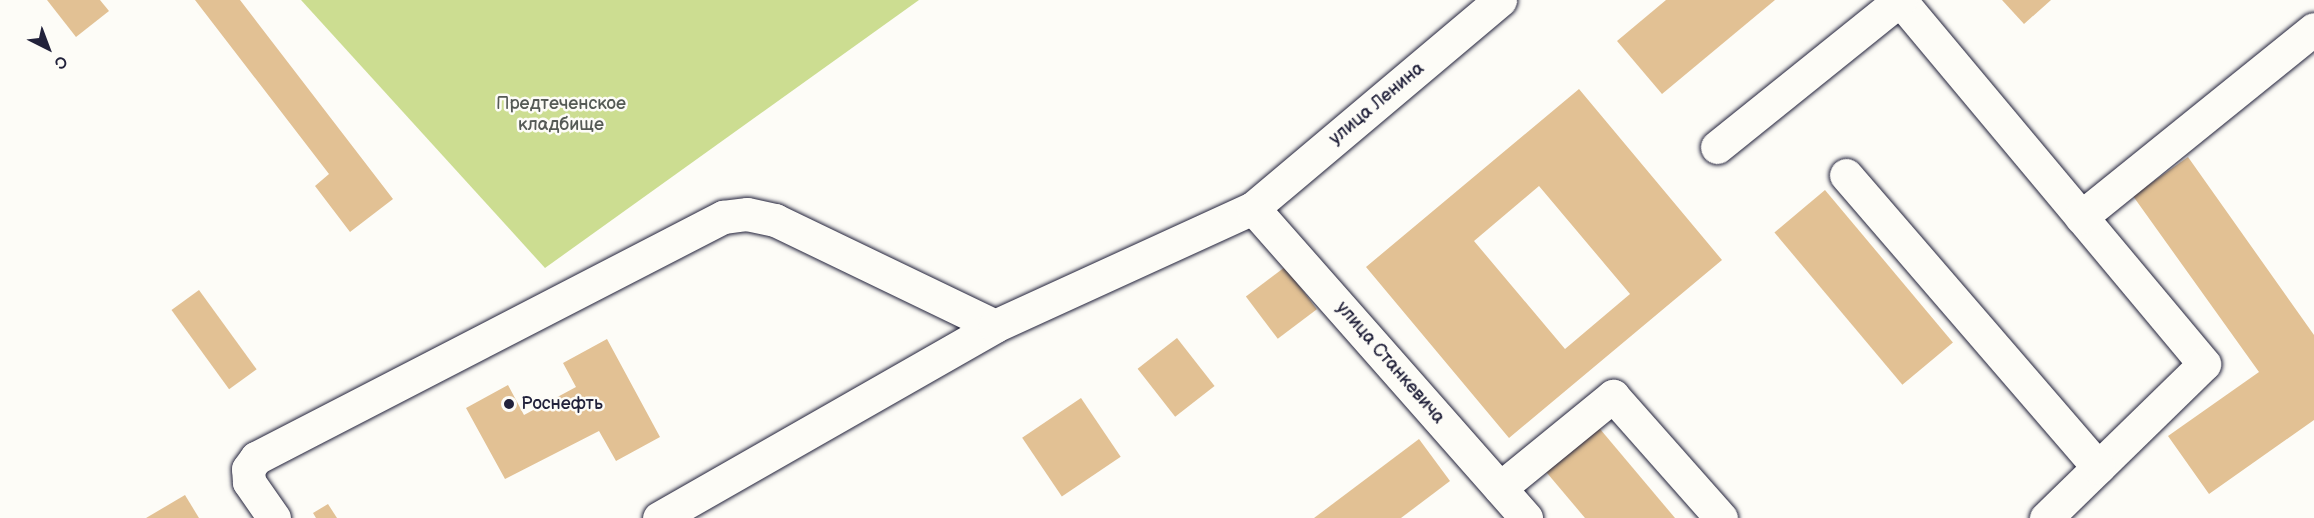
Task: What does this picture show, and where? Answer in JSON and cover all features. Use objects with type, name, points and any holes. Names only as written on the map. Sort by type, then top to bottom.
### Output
[{"type":"street","name":"улица Ленина","points":[[659,518],[696,510],[995,326],[1253,208],[1500,0]]},
{"type":"street","points":[[1717,147],[1900,0],[2204,364],[2046,518]]},
{"type":"street","points":[[2081,217],[2314,28]]},
{"type":"street","points":[[1846,175],[2098,467]]},
{"type":"street","name":"улица Станкевича","points":[[1253,208],[1526,518]]},
{"type":"street","points":[[274,518],[249,482],[248,469],[256,458],[723,217],[747,214],[775,220],[995,326]]},
{"type":"street","points":[[1500,488],[1613,396],[1720,518]]},
{"type":"green space","name":"Предтеченское кладбище","points":[[301,0],[919,0],[545,268]]},
{"type":"building","points":[[47,0],[100,0],[109,11],[76,37]]},
{"type":"building","points":[[195,0],[240,0],[393,199],[350,232],[315,186],[329,174]]},
{"type":"building","points":[[1666,0],[1775,0],[1662,94],[1617,41]]},
{"type":"building","points":[[2002,0],[2051,0],[2024,24]]},
{"type":"building","points":[[1579,89],[1722,260],[1509,438],[1366,267]],"holes":[[[1539,186],[1630,294],[1565,349],[1474,241]]]},
{"type":"building","points":[[2188,157],[2314,335],[2314,420],[2209,494],[2168,436],[2259,372],[2133,196]]},
{"type":"building","points":[[1825,190],[1953,342],[1902,385],[1774,232]]},
{"type":"building","points":[[1285,267],[1317,309],[1278,339],[1246,296]]},
{"type":"building","points":[[199,290],[257,369],[229,389],[171,310]]},
{"type":"building","points":[[1177,338],[1215,386],[1175,417],[1138,369]]},
{"type":"building","points":[[607,339],[660,437],[616,461],[599,431],[505,479],[466,408],[508,385],[524,415],[576,387],[563,363]]},
{"type":"building","points":[[1081,398],[1121,457],[1062,497],[1022,438]]},
{"type":"building","points":[[1595,423],[1675,518],[1585,518],[1542,467]]},
{"type":"building","points":[[1419,439],[1450,481],[1401,518],[1314,518]]},
{"type":"building","points":[[185,495],[199,518],[146,518]]},
{"type":"building","points":[[328,504],[337,518],[316,518],[313,513]]},
{"type":"place","name":"Роснефть","points":[[509,404]]}]
